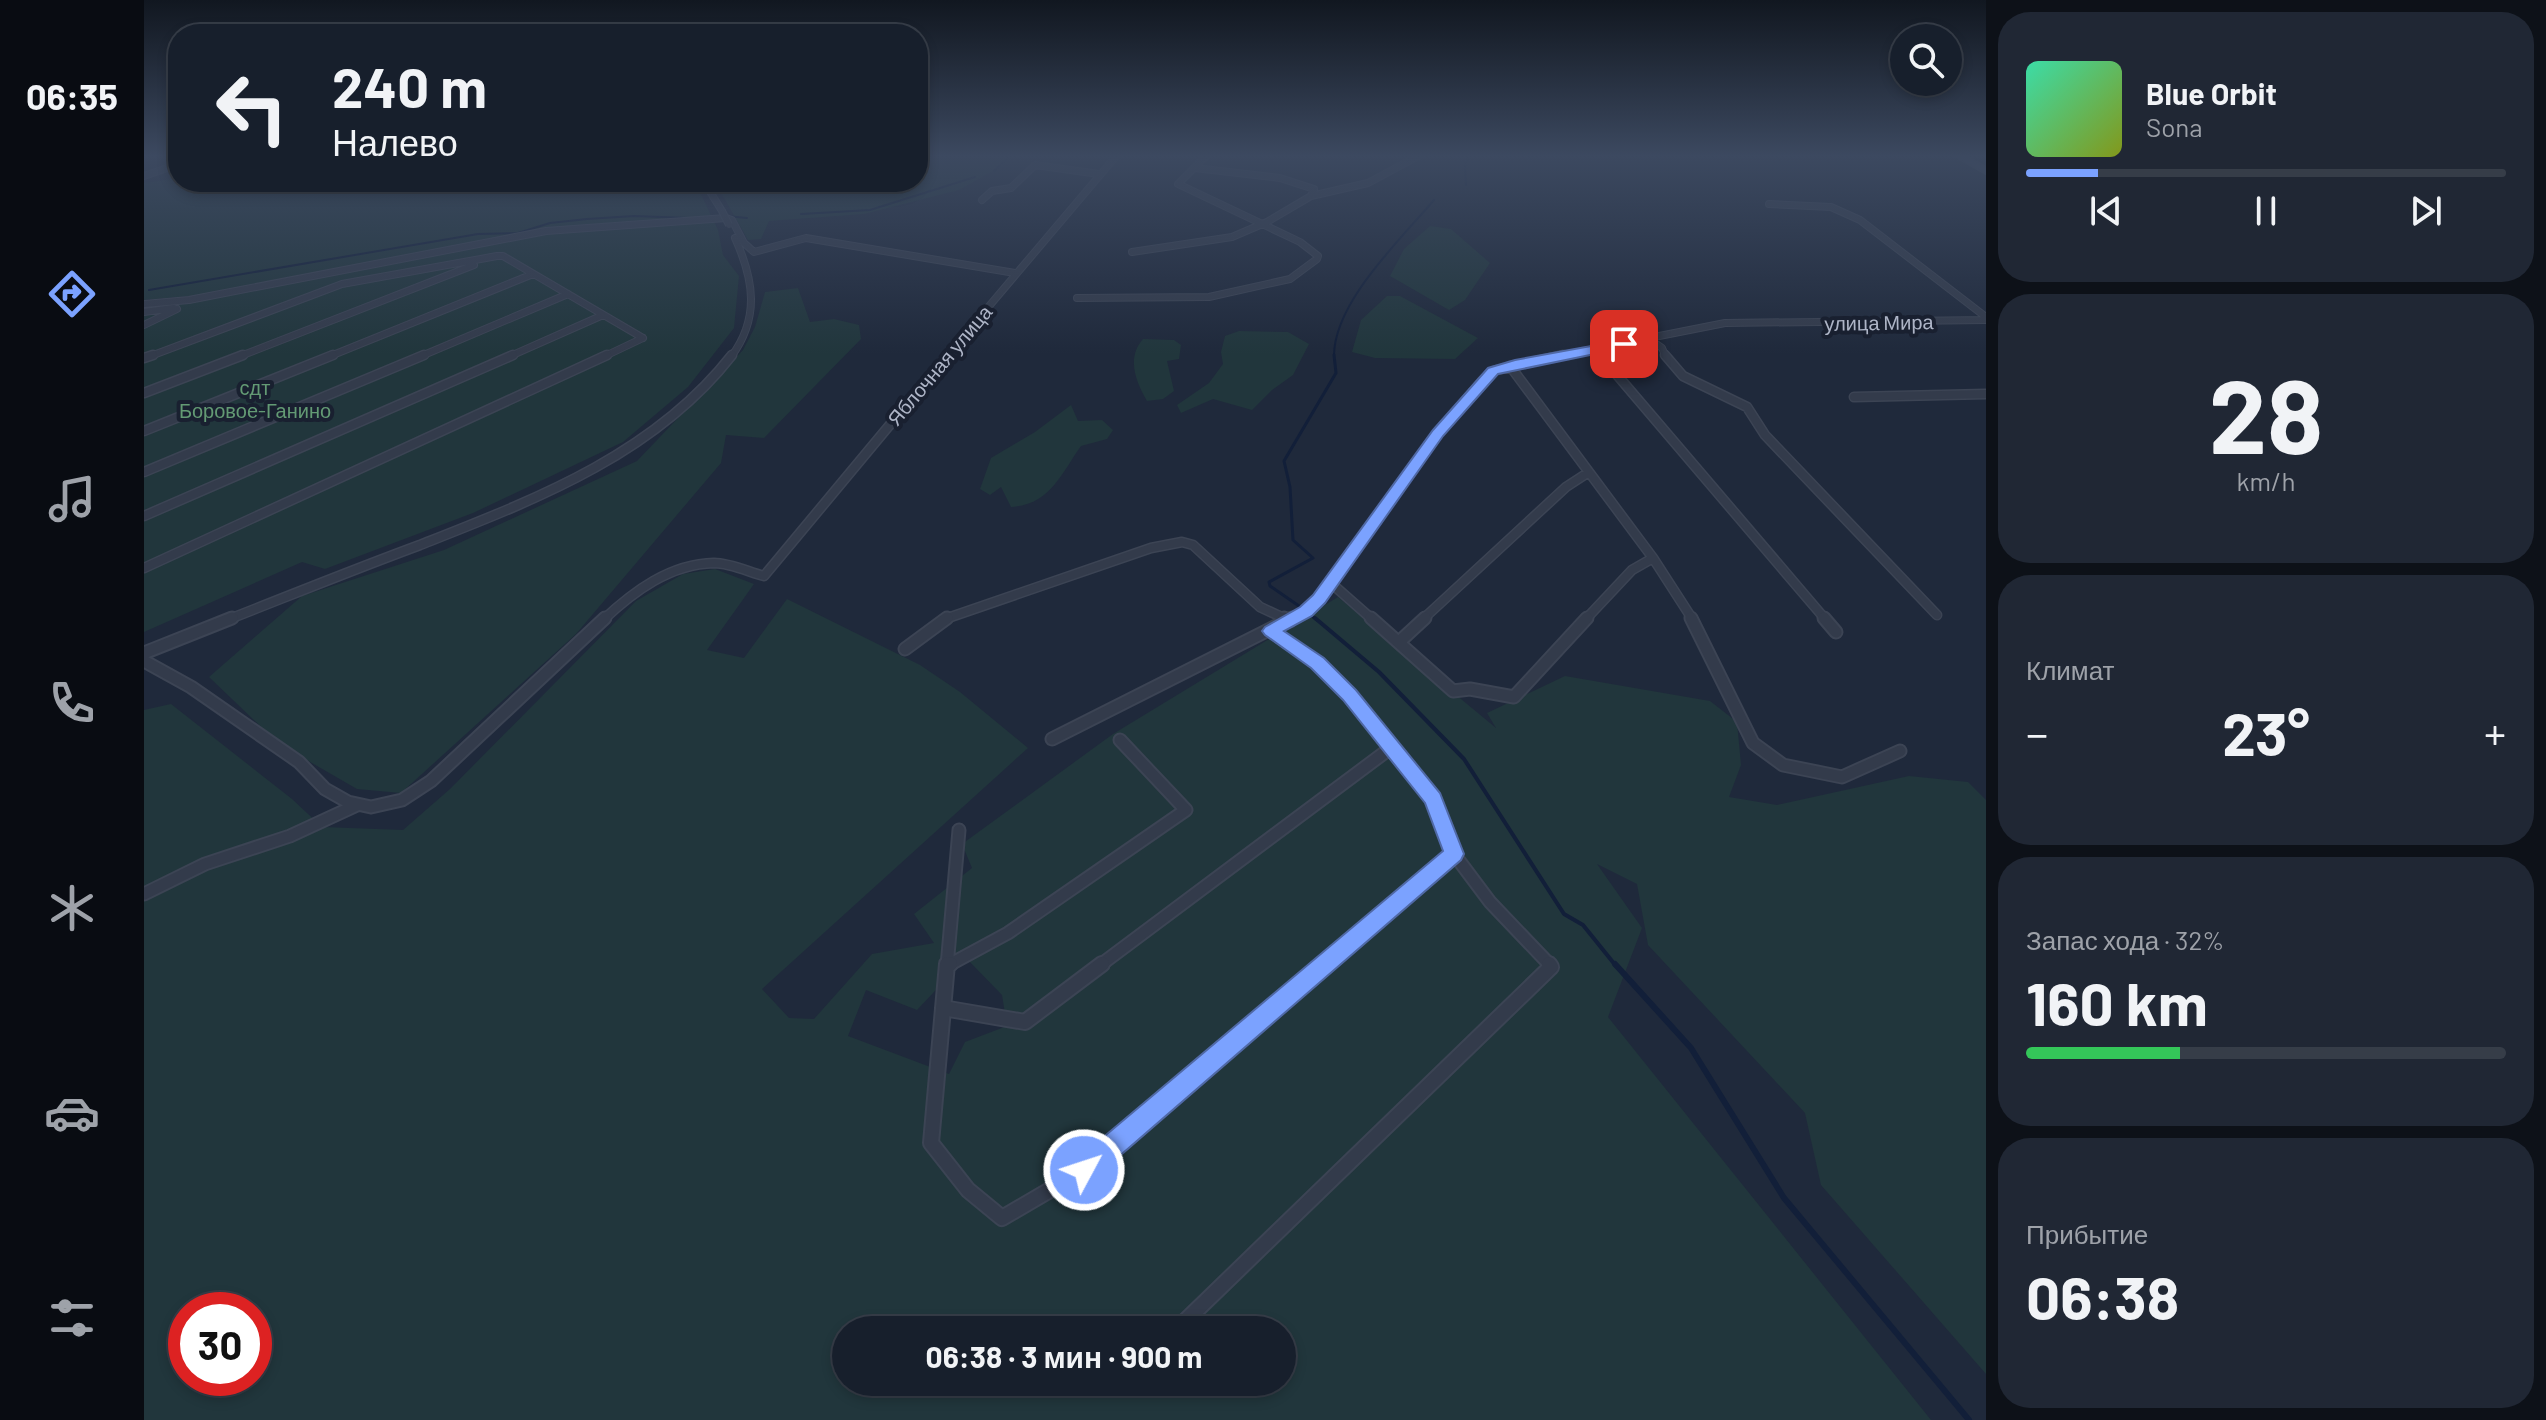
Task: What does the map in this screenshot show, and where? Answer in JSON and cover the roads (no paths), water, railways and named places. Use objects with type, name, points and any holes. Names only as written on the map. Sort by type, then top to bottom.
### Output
[{"type":"street","points":[[144,304],[204,297],[546,231],[681,221]]},
{"type":"street","points":[[144,653],[536,497],[604,463],[650,433],[702,389],[733,353],[746,332],[754,303],[752,280],[727,221]]},
{"type":"street","points":[[733,221],[744,243],[754,252],[806,238],[1015,273]]},
{"type":"street","name":"Яблочная улица","points":[[357,805],[371,807],[402,800],[431,781],[629,596],[671,571],[716,563],[764,576],[1059,221]]},
{"type":"street","points":[[1077,298],[1209,297],[1290,279],[1317,259],[1318,256],[1310,248],[1255,221]]},
{"type":"street","points":[[1132,252],[1219,241],[1269,221]]},
{"type":"street","points":[[1862,221],[1986,318]]},
{"type":"street","points":[[144,393],[497,256]]},
{"type":"street","points":[[144,358],[342,284],[497,256],[503,256],[643,338],[144,568]]},
{"type":"street","points":[[144,431],[533,274]]},
{"type":"street","points":[[144,312],[309,283],[327,281],[342,284]]},
{"type":"street","points":[[144,294],[165,302]]},
{"type":"street","points":[[144,472],[568,294]]},
{"type":"street","points":[[144,325],[179,308]]},
{"type":"street","points":[[144,516],[603,315]]},
{"type":"street","name":"улица Мира","points":[[1510,366],[1725,323],[1986,318]]},
{"type":"street","points":[[1648,338],[1662,348],[1683,376],[1747,407],[1765,435],[1937,615]]},
{"type":"street","points":[[1594,349],[1614,368],[1836,632]]},
{"type":"street","points":[[1052,739],[1271,631],[1313,605],[1442,428],[1482,381],[1493,371],[1510,366],[1653,558],[1693,621],[1753,743],[1783,765],[1842,777],[1900,751]]},
{"type":"street","points":[[1854,397],[1986,394]]},
{"type":"street","points":[[1399,642],[1566,487],[1589,472]]},
{"type":"street","points":[[905,649],[942,620],[1151,548],[1182,542],[1193,545],[1260,607],[1290,621]]},
{"type":"street","points":[[1331,583],[1453,691],[1470,689],[1514,697],[1632,570],[1653,558]]},
{"type":"street","points":[[1190,1316],[1551,967],[1490,902],[1454,854],[1433,799],[1350,695],[1317,663],[1271,631]]},
{"type":"street","points":[[144,661],[180,680],[299,762],[339,798],[357,805]]},
{"type":"street","points":[[947,966],[1008,933],[1186,810],[1120,740]]},
{"type":"street","points":[[943,1008],[1025,1022],[1392,747]]},
{"type":"street","points":[[144,894],[205,864],[290,836],[357,805]]},
{"type":"street","points":[[959,830],[931,1143],[968,1190],[1002,1218],[1084,1170],[1454,854]]},
{"type":"waterway","points":[[149,290],[478,234],[518,233],[566,221]]},
{"type":"waterway","points":[[1334,356],[1337,336],[1356,294],[1416,221]]},
{"type":"waterway","points":[[1299,606],[1270,586],[1269,582],[1313,558],[1293,540],[1290,487],[1284,461],[1336,373],[1334,356]]},
{"type":"waterway","points":[[1313,617],[1317,620]]},
{"type":"waterway","points":[[1315,618],[1379,672],[1464,759],[1564,914],[1583,925],[1616,966]]},
{"type":"waterway","points":[[1615,964],[1691,1048],[1784,1198],[1969,1420]]},
{"type":"park label","name":"сдт Боровое-Ганино","points":[[255,398]]}]
